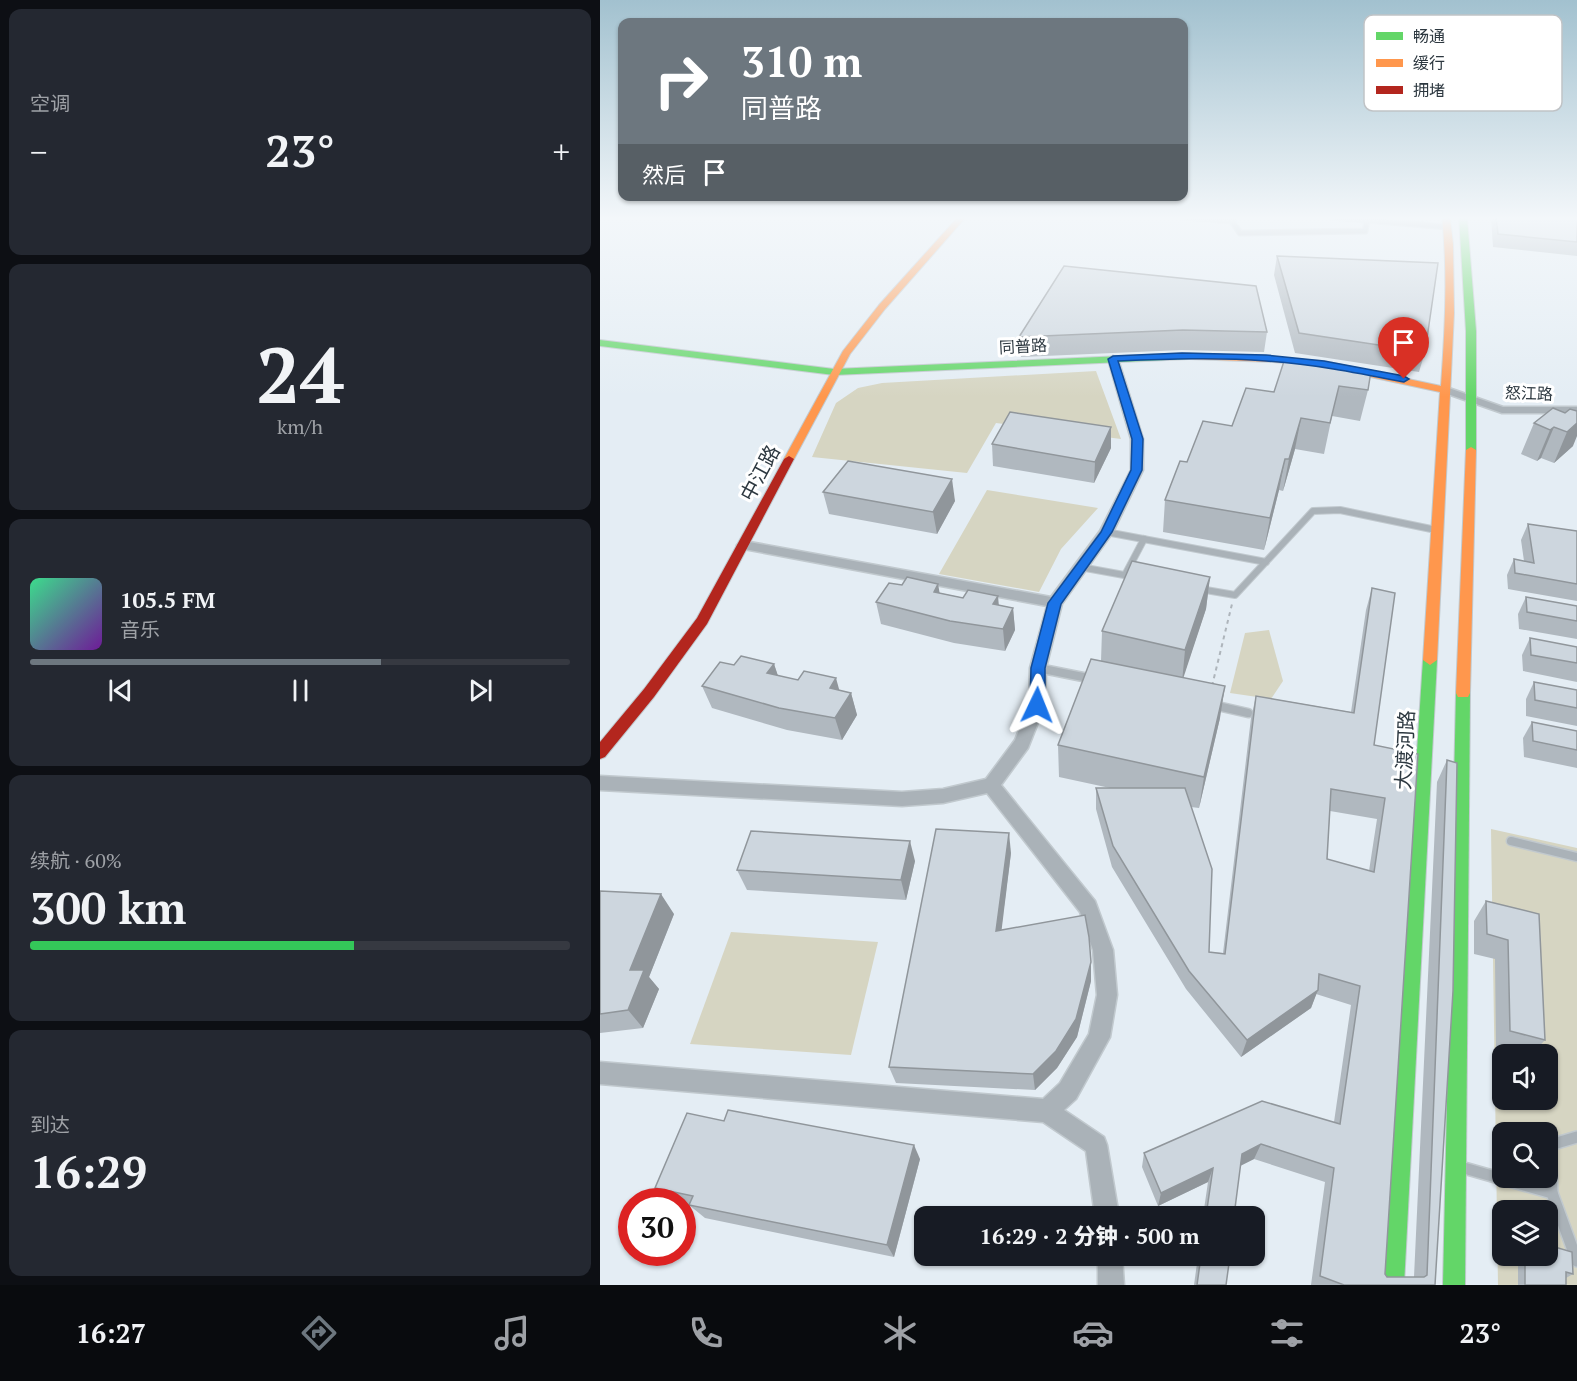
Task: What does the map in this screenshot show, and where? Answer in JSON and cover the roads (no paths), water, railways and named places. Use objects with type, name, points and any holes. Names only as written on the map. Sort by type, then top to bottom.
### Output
[{"type":"main road","name":"中江路","points":[[600,753],[650,693],[702,621],[834,372],[859,335],[910,277]]},
{"type":"main road","name":"大渡河路","points":[[1393,1285],[1446,390],[1450,277]]},
{"type":"main road","points":[[1454,1285],[1459,852],[1471,398],[1468,277]]},
{"type":"main road","name":"同普路","points":[[600,343],[834,372],[1182,356],[1286,359],[1382,374],[1446,390]]},
{"type":"street","points":[[600,783],[902,799],[943,796],[991,785],[1022,743],[1037,705],[1038,668],[1054,603],[1106,532],[1137,470],[1137,439],[1113,359]]},
{"type":"street","name":"怒江路","points":[[1446,390],[1502,410],[1577,410]]},
{"type":"street","points":[[744,545],[1054,603]]},
{"type":"street","points":[[991,785],[1022,821],[1088,907],[1103,950],[1107,994],[1099,1037],[1068,1091],[1047,1111]]},
{"type":"street","points":[[600,1072],[1047,1111],[1096,1145],[1105,1206]]},
{"type":"street","points":[[1110,1266],[1111,1285]]},
{"type":"lane","points":[[1191,587],[1235,596],[1313,511],[1340,510],[1438,530]]},
{"type":"lane","points":[[1106,532],[1266,562]]},
{"type":"lane","points":[[1125,575],[1144,539]]},
{"type":"lane","points":[[1080,567],[1147,579]]},
{"type":"lane","points":[[1038,668],[1106,682]]},
{"type":"lane","points":[[1207,704],[1248,713]]},
{"type":"lane","points":[[1511,841],[1577,857]]},
{"type":"lane","points":[[1577,1137],[1550,1144],[1552,1193],[1577,1261]]},
{"type":"lane","points":[[1455,1166],[1552,1193]]}]
